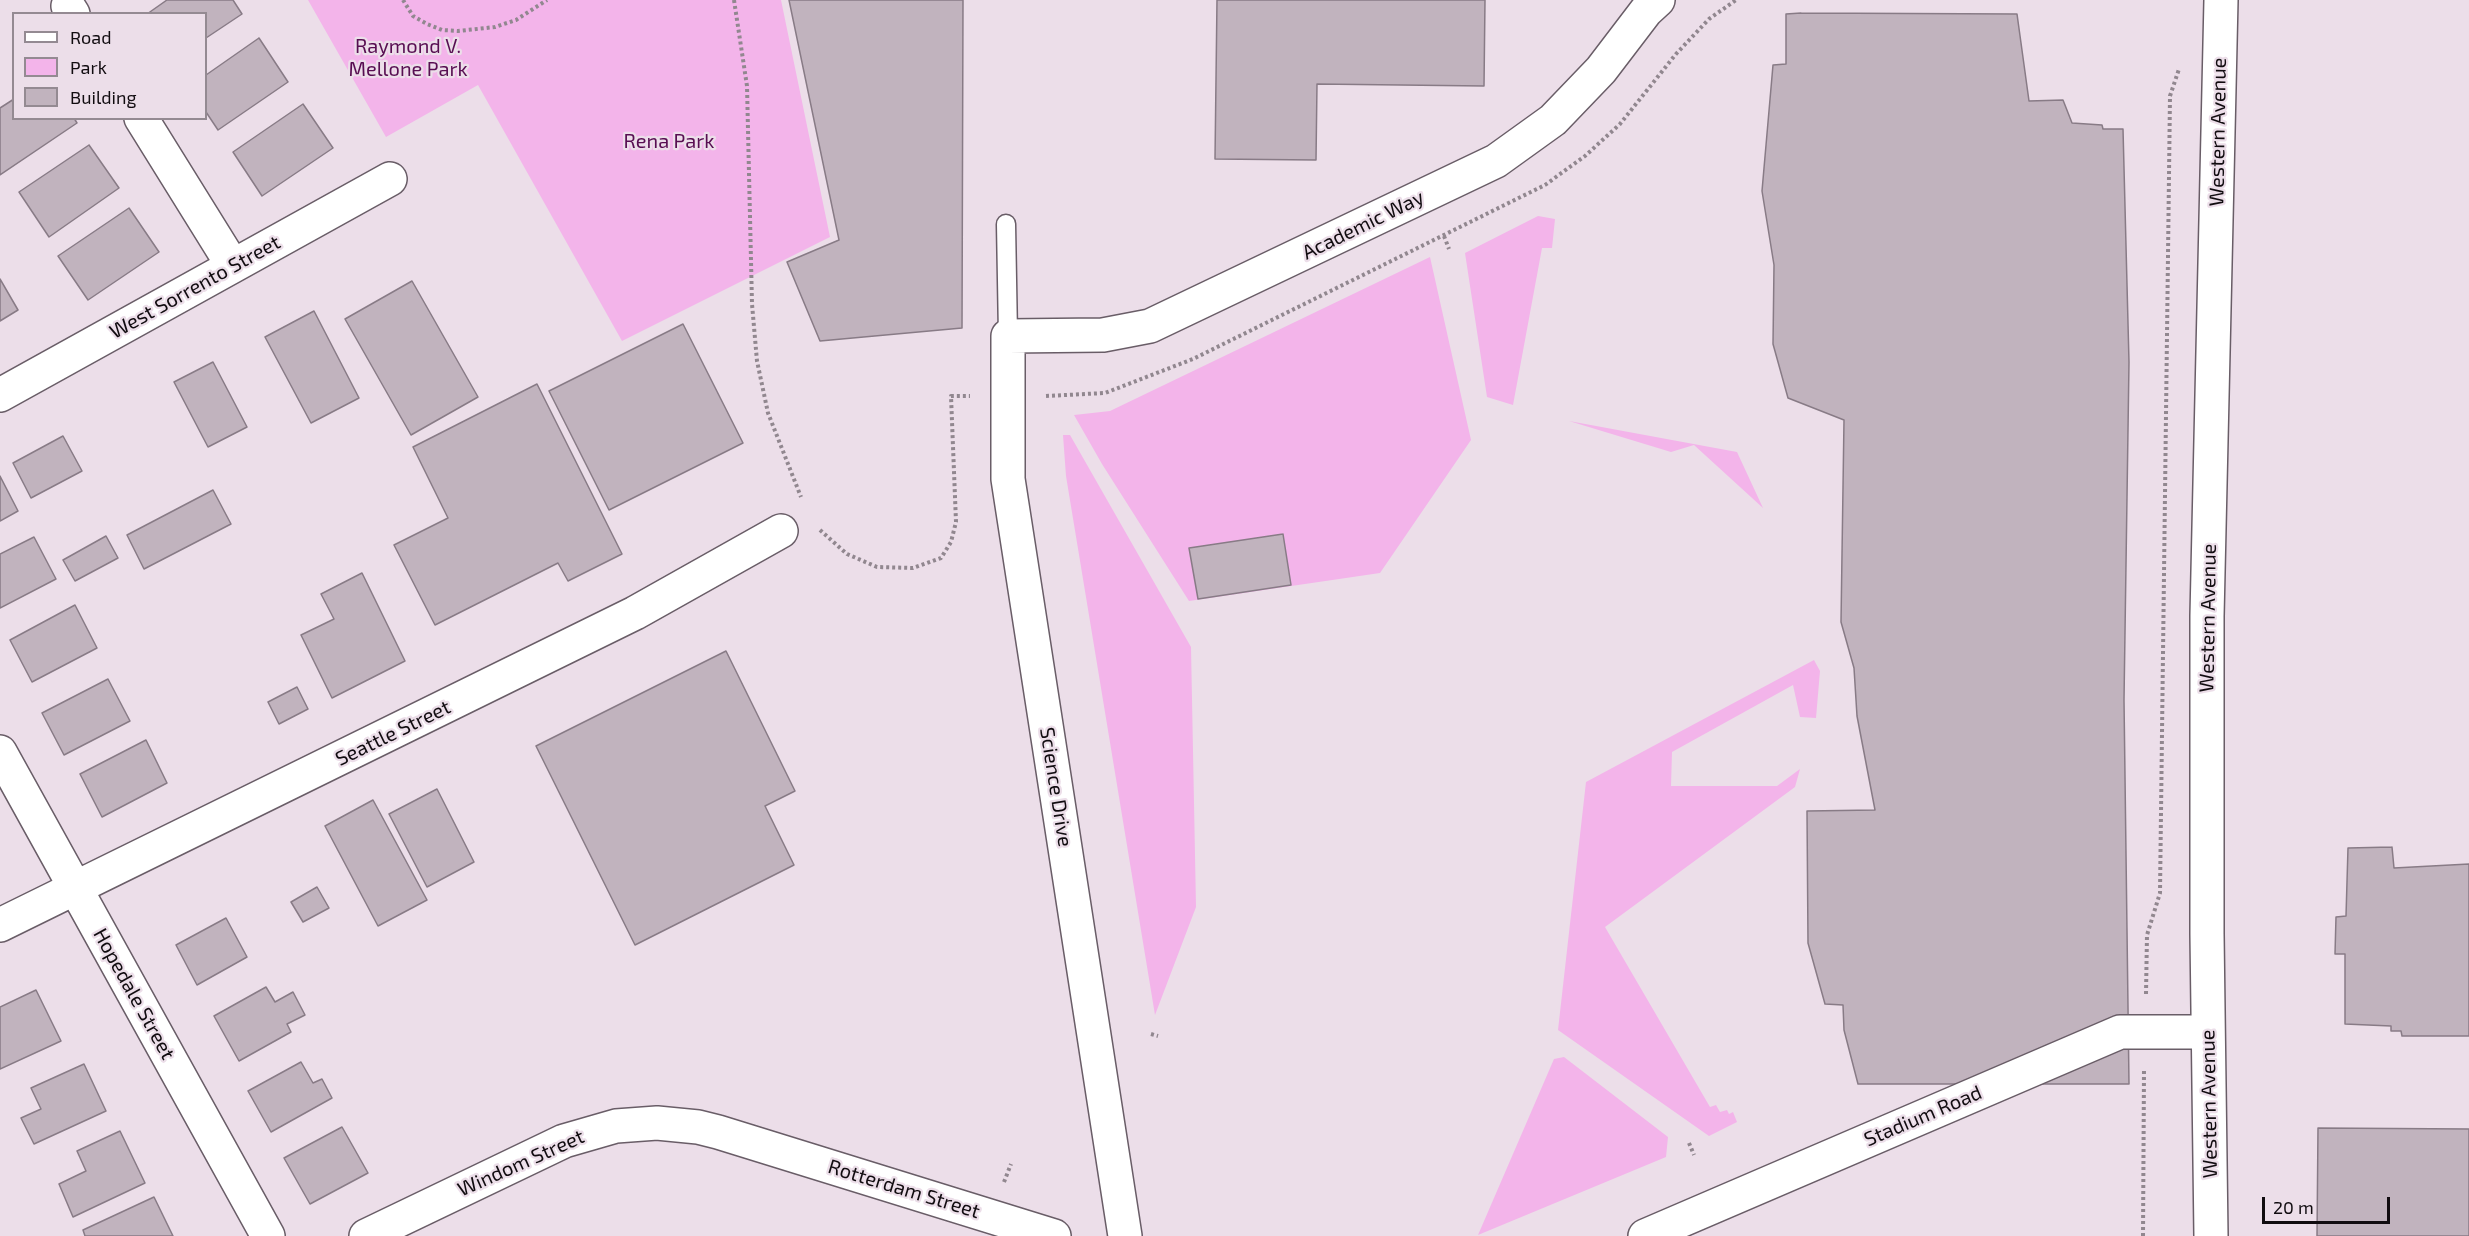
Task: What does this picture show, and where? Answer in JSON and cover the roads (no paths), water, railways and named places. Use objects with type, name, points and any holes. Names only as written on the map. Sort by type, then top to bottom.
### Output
[{"type":"street","name":"Academic Way","points":[[1008,336],[1103,335],[1150,326],[1496,161],[1553,120],[1601,70],[1646,11],[1658,0]]},
{"type":"street","name":"Western Avenue","points":[[2211,1236],[2207,1032],[2207,616],[2221,0]]},
{"type":"street","points":[[142,120],[233,266]]},
{"type":"street","name":"West Sorrento Street","points":[[0,394],[390,178]]},
{"type":"street","name":"Science Drive","points":[[1008,336],[1008,479],[1125,1236]]},
{"type":"street","name":"Seattle Street","points":[[0,925],[635,613],[781,531]]},
{"type":"street","name":"Hopedale Street","points":[[0,752],[268,1236]]},
{"type":"street","name":"Stadium Road","points":[[1645,1236],[2120,1032],[2207,1032]]},
{"type":"street","name":"Windom Street","points":[[366,1236],[539,1151],[590,1132],[616,1126],[657,1123],[698,1126],[789,1153]]},
{"type":"street","name":"Rotterdam Street","points":[[789,1153],[1054,1236]]},
{"type":"lane","points":[[1006,224],[1008,336]]},
{"type":"park label","name":"Raymond V. Mellone Park","points":[[408,58]]},
{"type":"park label","name":"Rena Park","points":[[669,141]]}]
